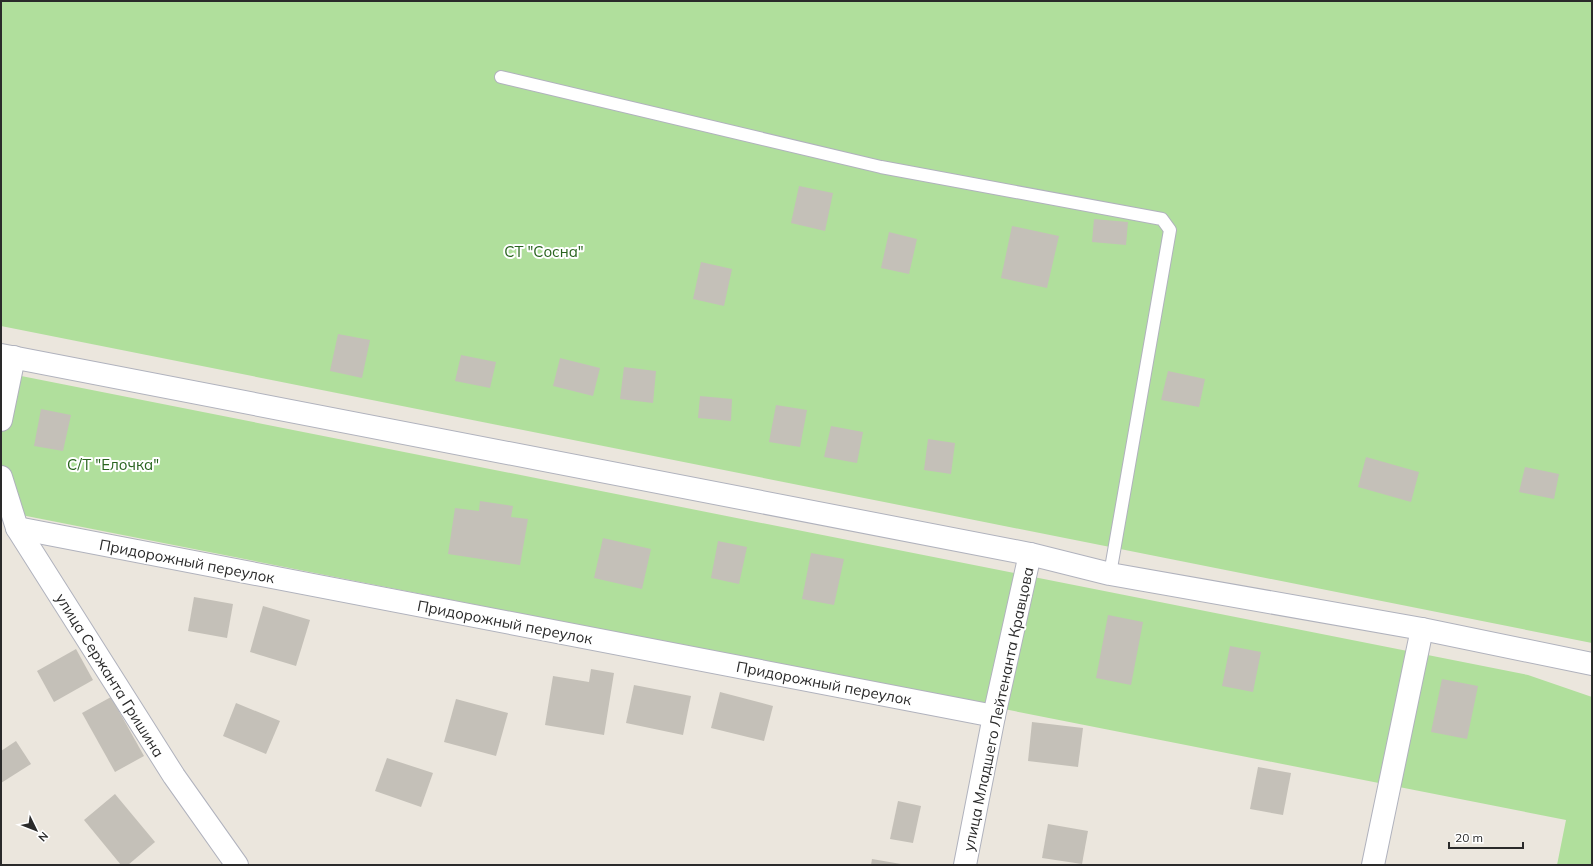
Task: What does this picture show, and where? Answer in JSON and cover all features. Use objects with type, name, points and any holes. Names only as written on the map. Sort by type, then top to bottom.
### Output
[{"type":"street","points":[[1,420],[7,356],[1030,554],[1110,574],[1422,629],[1592,664]]},
{"type":"street","name":"улица Сержанта Гришина","points":[[1,477],[16,528],[174,776],[237,865]]},
{"type":"street","name":"Придорожный переулок","points":[[16,528],[994,716]]},
{"type":"street","name":"улица Младшего Лейтенанта Кравцова","points":[[966,865],[994,716],[1030,554]]},
{"type":"street","points":[[1373,865],[1422,629]]},
{"type":"lane","points":[[501,77],[881,167],[1162,218],[1170,230],[1110,574]]},
{"type":"green space","name":"СТ \"Сосна\"","points":[[1,1],[1592,1],[1592,643],[1,326]]},
{"type":"green space","name":"С/Т \"Елочка\"","points":[[1,372],[1528,675],[1592,697],[1592,865],[1557,865],[1566,820],[1,511]]},
{"type":"building","points":[[799,186],[833,193],[825,231],[791,223]]},
{"type":"building","points":[[1094,219],[1128,222],[1126,245],[1092,242]]},
{"type":"building","points":[[1012,226],[1059,236],[1047,288],[1001,278]]},
{"type":"building","points":[[889,232],[917,239],[909,274],[881,268]]},
{"type":"building","points":[[701,262],[732,269],[724,306],[693,299]]},
{"type":"building","points":[[338,334],[370,340],[362,378],[330,371]]},
{"type":"building","points":[[461,355],[496,362],[490,388],[455,381]]},
{"type":"building","points":[[560,358],[600,368],[593,396],[553,386]]},
{"type":"building","points":[[624,367],[656,371],[653,403],[620,399]]},
{"type":"building","points":[[1168,371],[1205,379],[1199,407],[1161,400]]},
{"type":"building","points":[[700,396],[732,399],[731,421],[698,418]]},
{"type":"building","points":[[776,405],[807,410],[800,447],[769,442]]},
{"type":"building","points":[[41,409],[71,415],[63,451],[34,446]]},
{"type":"building","points":[[831,426],[863,432],[857,463],[824,457]]},
{"type":"building","points":[[928,439],[955,443],[951,474],[924,470]]},
{"type":"building","points":[[1366,457],[1419,472],[1411,502],[1358,487]]},
{"type":"building","points":[[1525,467],[1559,474],[1554,499],[1519,492]]},
{"type":"building","points":[[480,501],[513,506],[511,517],[528,519],[520,565],[448,554],[455,508],[479,511]]},
{"type":"building","points":[[603,538],[651,549],[642,589],[594,578]]},
{"type":"building","points":[[718,541],[747,547],[739,584],[711,578]]},
{"type":"building","points":[[811,553],[844,559],[834,605],[802,599]]},
{"type":"building","points":[[194,597],[233,604],[227,638],[188,631]]},
{"type":"building","points":[[263,606],[310,620],[296,666],[250,652]]},
{"type":"building","points":[[1108,615],[1143,622],[1131,685],[1096,678]]},
{"type":"building","points":[[1230,646],[1261,652],[1253,692],[1222,686]]},
{"type":"building","points":[[76,649],[93,680],[54,702],[37,671]]},
{"type":"building","points":[[591,669],[614,673],[604,735],[545,725],[553,676],[589,682]]},
{"type":"building","points":[[1442,679],[1478,686],[1467,739],[1431,732]]},
{"type":"building","points":[[634,685],[691,696],[683,735],[626,723]]},
{"type":"building","points":[[720,692],[773,706],[764,741],[711,728]]},
{"type":"building","points":[[111,697],[144,756],[115,772],[82,713]]},
{"type":"building","points":[[456,699],[508,713],[496,756],[444,742]]},
{"type":"building","points":[[236,703],[280,721],[266,754],[223,736]]},
{"type":"building","points":[[1032,722],[1083,728],[1078,767],[1028,761]]},
{"type":"building","points":[[16,741],[31,764],[1,783],[1,751]]},
{"type":"building","points":[[387,758],[433,773],[421,807],[375,791]]},
{"type":"building","points":[[1258,767],[1291,773],[1283,815],[1250,809]]},
{"type":"building","points":[[115,794],[155,842],[128,865],[121,865],[84,820]]},
{"type":"building","points":[[898,801],[921,806],[913,843],[890,839]]},
{"type":"building","points":[[1048,824],[1088,831],[1082,864],[1042,858]]},
{"type":"building","points":[[872,859],[901,864],[901,865],[871,865]]}]
